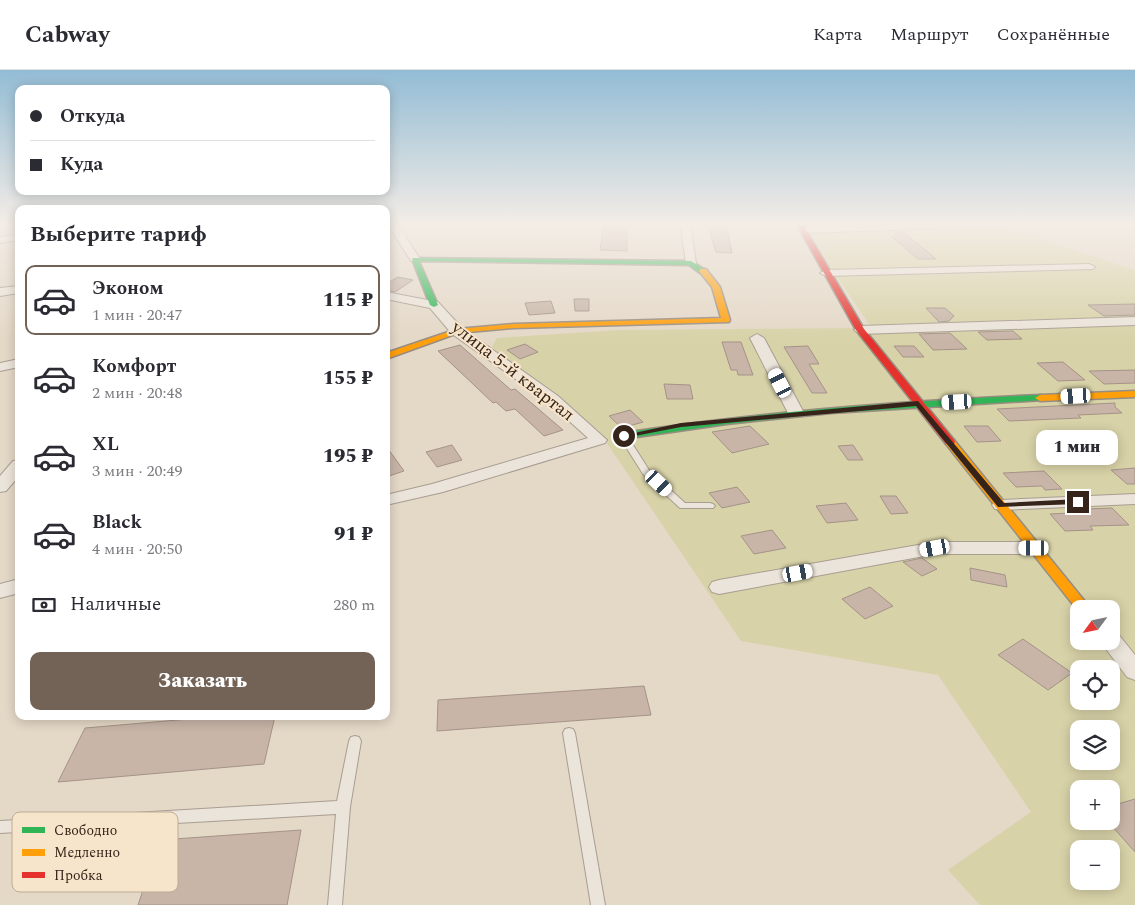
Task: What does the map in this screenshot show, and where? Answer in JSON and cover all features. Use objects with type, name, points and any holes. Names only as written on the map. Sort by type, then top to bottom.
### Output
[{"type":"street","points":[[416,262],[434,305]]},
{"type":"street","points":[[390,355],[457,331],[514,326],[726,320],[716,286],[712,279],[691,263],[620,262]]},
{"type":"street","points":[[820,262],[860,330],[1077,600]]},
{"type":"street","points":[[826,273],[1090,267]]},
{"type":"street","points":[[0,292],[15,290]]},
{"type":"street","points":[[390,296],[434,305]]},
{"type":"street","name":"улица 5-й квартал","points":[[390,499],[437,488],[599,440],[553,398],[457,331],[434,305]]},
{"type":"street","points":[[860,330],[1135,321]]},
{"type":"street","points":[[757,338],[796,413]]},
{"type":"street","points":[[0,367],[15,364]]},
{"type":"street","points":[[624,436],[681,425],[796,413],[918,403],[1135,394]]},
{"type":"street","points":[[5,486],[15,471]]},
{"type":"street","points":[[1001,505],[1135,499]]},
{"type":"street","points":[[719,587],[935,548],[1034,548]]},
{"type":"street","points":[[0,591],[15,587]]},
{"type":"street","points":[[1120,650],[1132,662]]},
{"type":"lane","points":[[624,436],[646,472],[683,506],[710,506]]},
{"type":"lane","points":[[569,733],[598,905]]},
{"type":"lane","points":[[335,905],[343,806],[355,741]]},
{"type":"lane","points":[[178,816],[343,806]]},
{"type":"shaded area","points":[[827,262],[1111,262],[1135,270],[1135,905],[980,905],[948,870],[1031,812],[938,675],[741,641],[598,430],[492,347],[497,338],[618,330],[872,328]]},
{"type":"building","points":[[398,277],[413,280],[395,292],[390,291],[390,282]]},
{"type":"building","points":[[574,299],[589,299],[589,311],[575,311]]},
{"type":"building","points":[[551,301],[555,313],[529,315],[525,303]]},
{"type":"building","points":[[1135,304],[1135,315],[1104,316],[1088,305]]},
{"type":"building","points":[[926,308],[945,308],[954,316],[949,321],[939,322]]},
{"type":"building","points":[[1013,331],[1022,339],[987,340],[978,332]]},
{"type":"building","points":[[950,333],[967,349],[933,350],[919,334]]},
{"type":"building","points":[[722,342],[741,342],[753,375],[738,375],[737,370],[731,370]]},
{"type":"building","points":[[525,344],[538,352],[520,359],[507,350]]},
{"type":"building","points":[[460,345],[511,390],[515,389],[563,430],[544,436],[515,409],[506,411],[496,402],[493,403],[438,351]]},
{"type":"building","points":[[808,346],[819,364],[809,364],[827,393],[812,393],[784,347]]},
{"type":"building","points":[[894,346],[914,346],[924,357],[903,357]]},
{"type":"building","points":[[1063,362],[1085,380],[1058,381],[1037,363]]},
{"type":"building","points":[[1135,370],[1135,383],[1104,384],[1089,371]]},
{"type":"building","points":[[664,384],[690,385],[693,399],[667,399]]},
{"type":"building","points":[[1115,403],[1115,407],[1122,413],[1078,415],[1081,418],[1009,421],[997,409]]},
{"type":"building","points":[[630,410],[643,422],[622,428],[609,416]]},
{"type":"building","points":[[750,426],[769,444],[732,453],[712,432]]},
{"type":"building","points":[[964,426],[988,426],[1001,441],[977,442]]},
{"type":"building","points":[[452,445],[462,460],[437,467],[426,452]]},
{"type":"building","points":[[853,445],[863,460],[848,460],[838,446]]},
{"type":"building","points":[[390,452],[404,471],[390,476]]},
{"type":"building","points":[[1135,468],[1135,484],[1127,484],[1111,470]]},
{"type":"building","points":[[1044,471],[1062,489],[1045,490],[1042,486],[1016,487],[1003,473]]},
{"type":"building","points":[[737,487],[750,502],[722,508],[709,493]]},
{"type":"building","points":[[880,496],[896,496],[908,513],[891,514]]},
{"type":"building","points":[[846,503],[858,520],[827,523],[816,506]]},
{"type":"building","points":[[1112,508],[1129,525],[1090,526],[1093,530],[1065,531],[1050,514],[1089,512],[1086,509]]},
{"type":"building","points":[[772,530],[786,548],[754,554],[741,536]]},
{"type":"building","points":[[922,558],[937,569],[922,576],[903,562]]},
{"type":"building","points":[[970,568],[1005,575],[1007,587],[971,580]]},
{"type":"building","points":[[870,587],[893,606],[865,619],[842,599]]},
{"type":"building","points":[[1023,639],[1070,672],[1070,674],[1048,690],[998,655]]},
{"type":"building","points":[[644,686],[651,715],[437,731],[438,700]]},
{"type":"building","points":[[178,720],[274,720],[264,764],[58,782],[85,728]]},
{"type":"building","points":[[1135,799],[1135,852],[1115,830],[1120,830],[1120,803]]},
{"type":"building","points":[[301,830],[287,905],[138,905],[142,892],[178,892],[178,839]]},
{"type":"traffic: fast","points":[[416,262],[434,305]]},
{"type":"traffic: fast","points":[[620,262],[691,263],[703,271]]},
{"type":"traffic: fast","points":[[623,436],[727,421],[831,410],[1040,398]]},
{"type":"traffic: slow","points":[[390,355],[457,331],[514,326],[726,320],[716,287],[703,271]]},
{"type":"traffic: slow","points":[[1040,398],[1135,394]]},
{"type":"traffic: slow","points":[[950,442],[1077,600]]},
{"type":"traffic: jam","points":[[821,262],[860,330],[950,442]]},
{"type":"route","points":[[624,436],[681,425],[918,403],[1001,505],[1078,502]]}]
